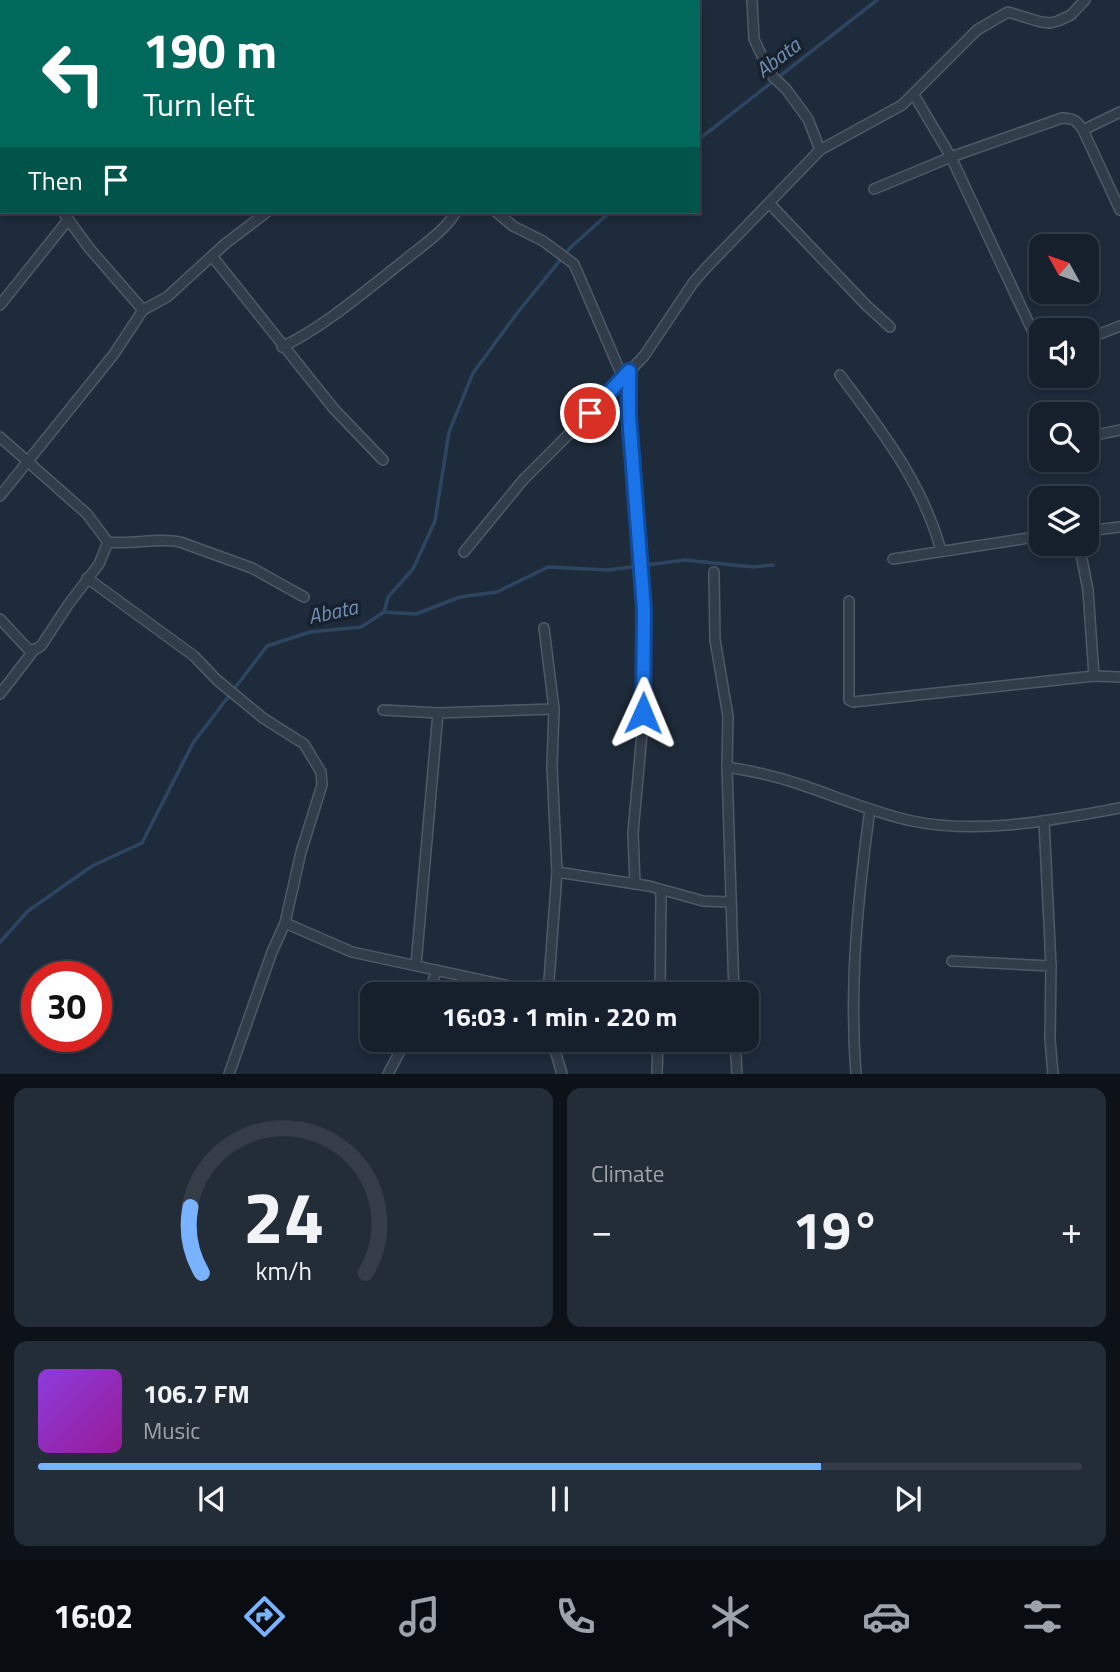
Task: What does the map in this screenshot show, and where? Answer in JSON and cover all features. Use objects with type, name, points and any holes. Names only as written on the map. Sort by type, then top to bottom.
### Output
[{"type":"street","points":[[752,0],[754,39],[771,75],[786,89],[808,120],[820,150]]},
{"type":"street","points":[[464,552],[523,480],[626,375],[655,341],[692,284],[820,150],[865,127],[914,95],[965,41],[993,18],[1008,12],[1050,23],[1071,15],[1085,0]]},
{"type":"street","points":[[914,95],[951,157],[1029,326]]},
{"type":"street","points":[[1083,130],[1120,112]]},
{"type":"street","points":[[874,189],[951,157],[1062,118],[1072,118],[1083,130],[1120,207]]},
{"type":"street","points":[[769,203],[890,327]]},
{"type":"street","points":[[0,305],[65,214],[143,310]]},
{"type":"street","points":[[0,496],[114,354],[143,310],[167,297],[264,214]]},
{"type":"street","points":[[282,346],[320,326],[340,311],[440,232],[454,214]]},
{"type":"street","points":[[498,214],[513,226],[543,241],[578,271],[626,375],[644,609],[642,733],[633,833],[635,884]]},
{"type":"street","points":[[212,256],[334,409],[383,460]]},
{"type":"street","points":[[1099,334],[1120,326]]},
{"type":"street","points":[[840,375],[884,435],[921,494],[941,550]]},
{"type":"street","points":[[1099,434],[1120,430]]},
{"type":"street","points":[[0,437],[87,514],[108,542],[180,542],[251,568],[304,597]]},
{"type":"street","points":[[1099,530],[1120,527]]},
{"type":"street","points":[[893,559],[1029,538]]},
{"type":"street","points":[[0,694],[34,650],[41,646],[99,564],[108,542]]},
{"type":"street","points":[[1081,556],[1088,590],[1094,676]]},
{"type":"street","points":[[714,572],[715,640],[728,716],[729,902],[733,982]]},
{"type":"street","points":[[87,578],[194,656],[217,680],[263,718],[304,744],[321,772],[322,785],[301,852],[285,923],[229,1073]]},
{"type":"street","points":[[849,601],[849,700],[853,702],[1094,676],[1120,677]]},
{"type":"street","points":[[0,619],[28,649],[34,650]]},
{"type":"street","points":[[544,628],[554,709],[552,766],[557,872],[548,982]]},
{"type":"street","points":[[383,710],[438,713],[554,709]]},
{"type":"street","points":[[416,965],[438,713]]},
{"type":"street","points":[[727,767],[758,772],[913,821],[945,826],[1044,821],[1120,808]]},
{"type":"street","points":[[856,1073],[853,1026],[858,905],[870,809]]},
{"type":"street","points":[[1044,821],[1053,1073]]},
{"type":"street","points":[[557,872],[635,884],[702,901],[729,902]]},
{"type":"street","points":[[660,982],[661,890]]},
{"type":"street","points":[[285,923],[352,952],[492,982]]},
{"type":"street","points":[[952,961],[1051,966]]},
{"type":"street","points":[[432,982],[437,970]]},
{"type":"street","points":[[388,1073],[399,1052]]},
{"type":"street","points":[[556,1052],[562,1073]]},
{"type":"street","points":[[657,1073],[658,1052]]},
{"type":"street","points":[[736,1052],[737,1073]]},
{"type":"waterway","name":"Abata","points":[[700,138],[877,0]]},
{"type":"waterway","name":"Abata","points":[[0,942],[28,911],[92,866],[142,843],[193,743],[267,646],[310,632],[361,627],[384,612],[388,597],[413,569],[435,521],[449,432],[473,373],[570,248],[608,214]]},
{"type":"waterway","points":[[384,612],[416,614],[460,597],[497,592],[548,567],[608,570],[685,560],[753,567],[773,565]]},
{"type":"route","points":[[590,413],[629,371],[629,415],[644,609],[643,713]]}]
